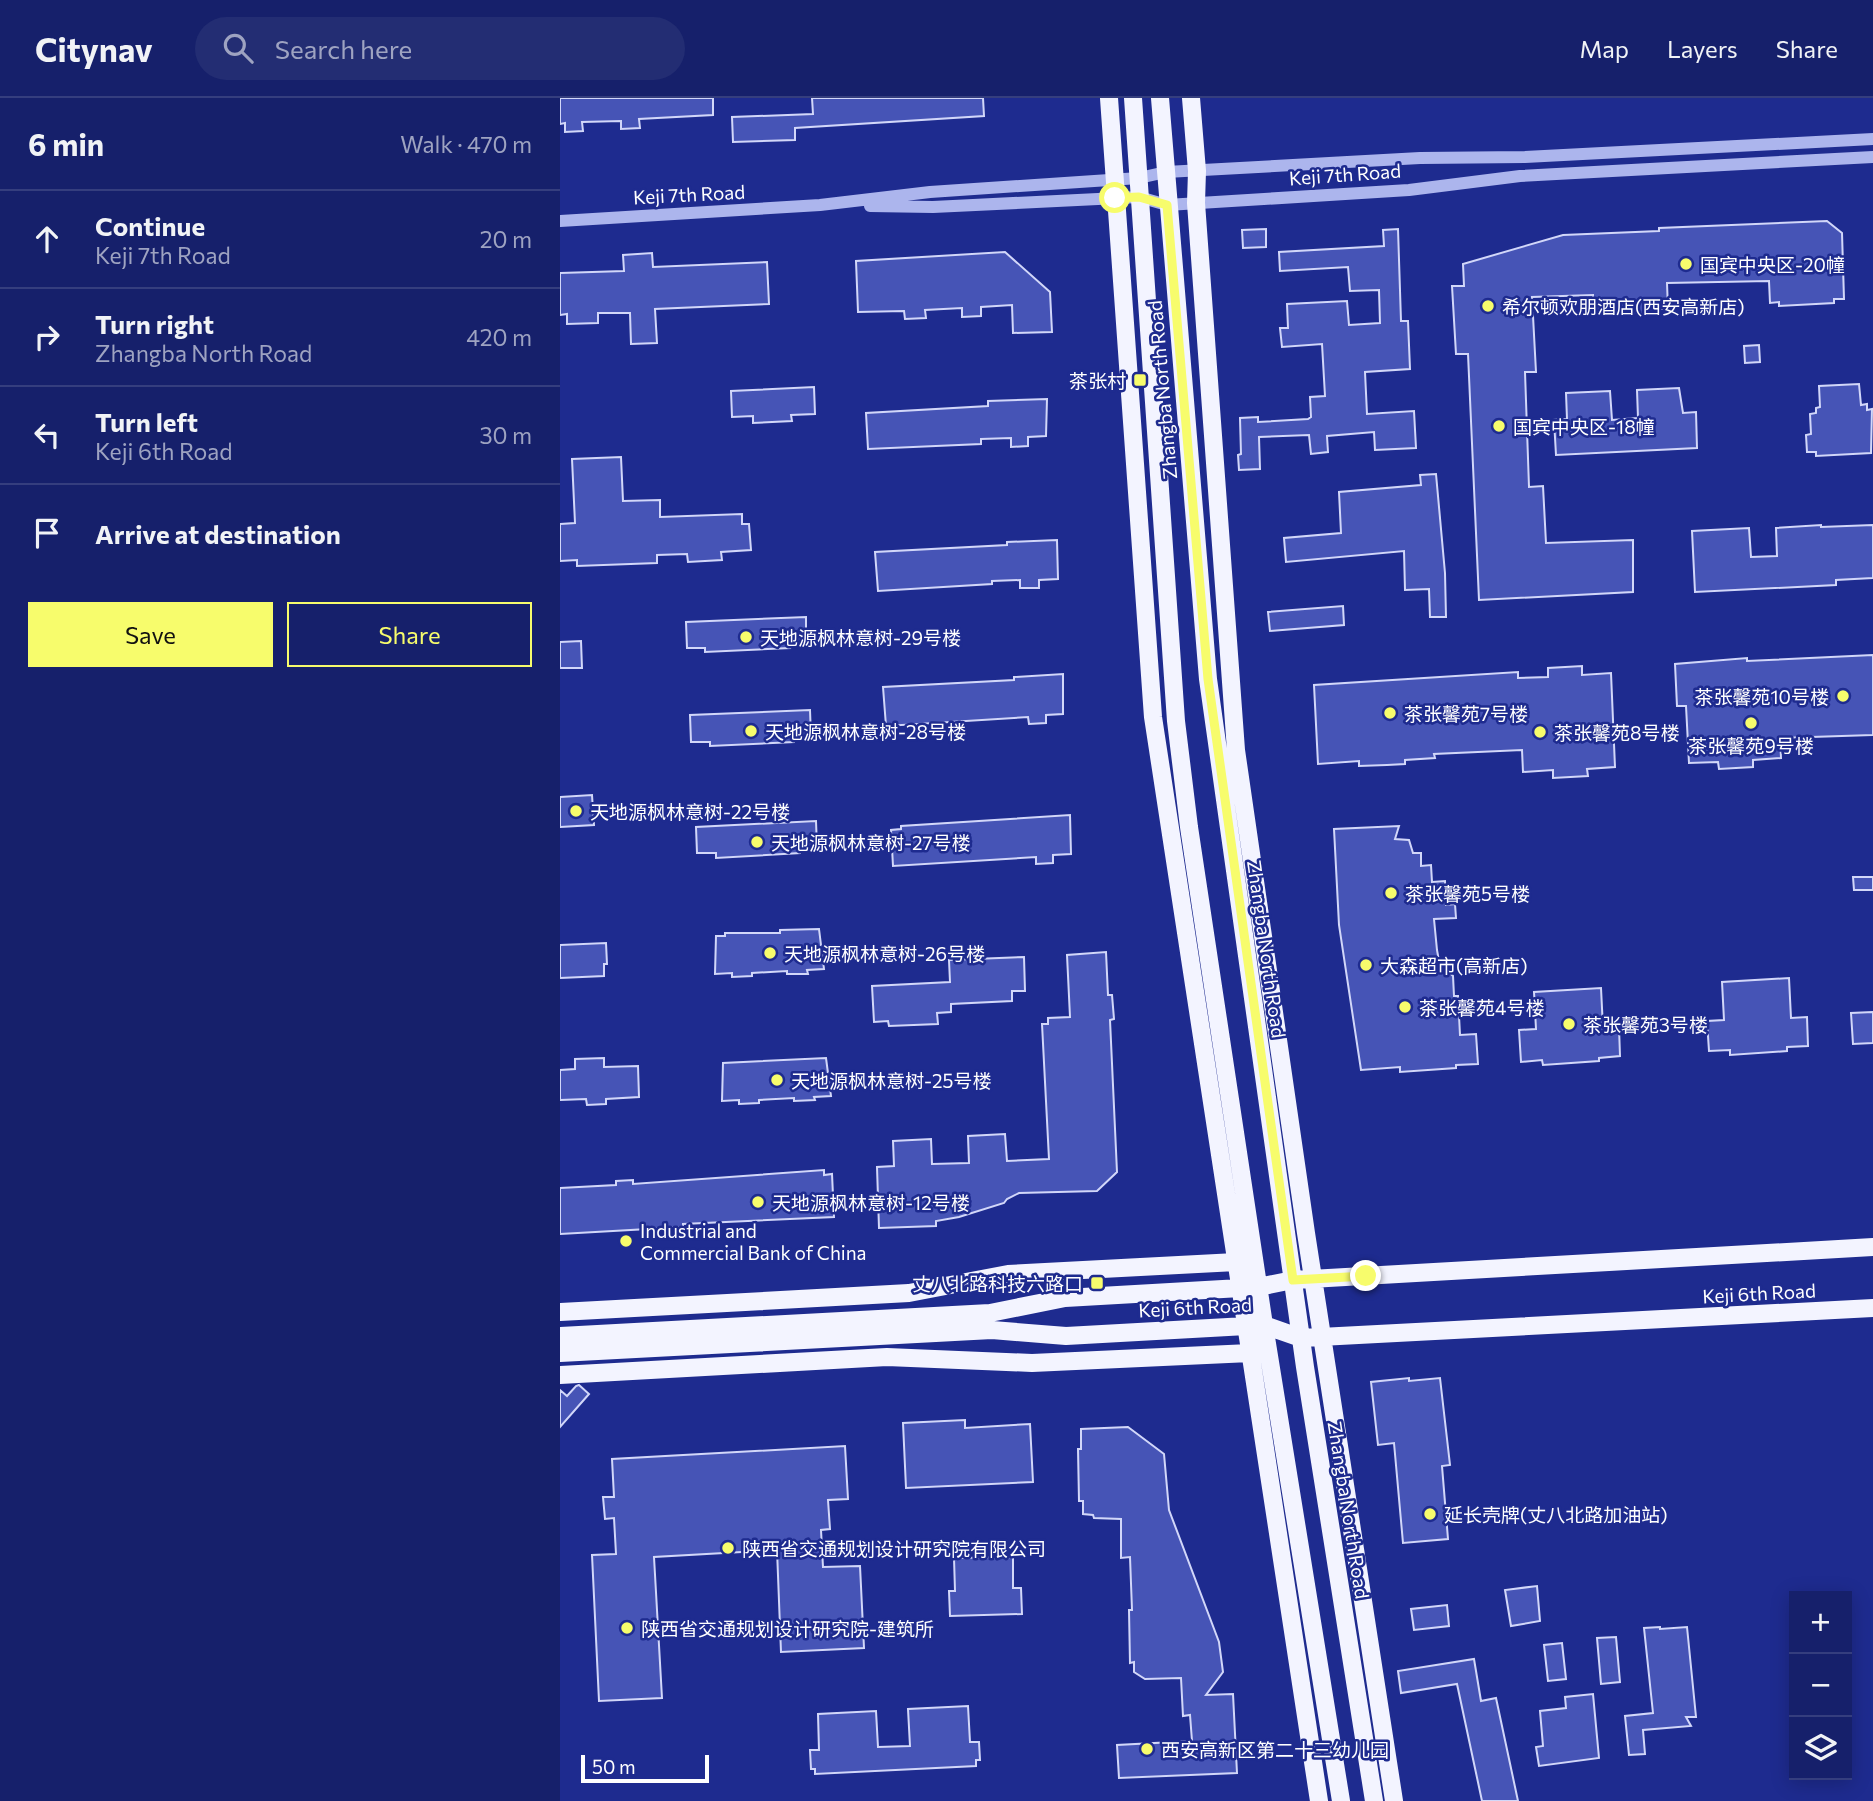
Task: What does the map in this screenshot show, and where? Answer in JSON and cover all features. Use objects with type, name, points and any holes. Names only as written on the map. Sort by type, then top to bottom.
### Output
[{"type":"main road","points":[[1109,98],[1153,717],[1319,1801]]},
{"type":"main road","name":"Zhangba North Road","points":[[1133,98],[1176,721],[1189,827],[1258,1287],[1341,1801]]},
{"type":"main road","name":"Zhangba North Road","points":[[1160,98],[1208,679],[1301,1338],[1374,1801]]},
{"type":"main road","points":[[1191,98],[1197,171],[1196,203],[1236,750],[1313,1279],[1394,1801]]},
{"type":"main road","name":"Keji 6th Road","points":[[560,1336],[990,1313],[1065,1298],[1258,1287],[1293,1280],[1873,1247]]},
{"type":"main road","points":[[1236,1262],[1258,1287]]},
{"type":"main road","points":[[560,1312],[909,1293],[1008,1274],[1236,1262]]},
{"type":"main road","name":"Keji 6th Road","points":[[560,1353],[992,1330],[1066,1336],[1264,1325],[1301,1338],[1873,1308]]},
{"type":"main road","points":[[1250,1353],[1264,1325]]},
{"type":"main road","points":[[560,1375],[887,1357],[1032,1363],[1250,1353]]},
{"type":"street","name":"Keji 7th Road","points":[[560,221],[820,205],[930,192],[1139,178],[1166,172],[1419,158],[1525,157],[1873,139]]},
{"type":"street","name":"Keji 7th Road","points":[[820,205],[933,207],[1139,197],[1167,205],[1409,190],[1520,176],[1873,157]]},
{"type":"building","points":[[560,98],[713,98],[713,115],[639,119],[640,128],[621,129],[621,121],[582,122],[583,131],[565,132],[565,123],[560,124]]},
{"type":"building","points":[[812,98],[983,98],[984,116],[795,128],[795,140],[733,142],[732,117],[813,114]]},
{"type":"building","points":[[1827,221],[1842,233],[1844,299],[1834,299],[1834,303],[1779,306],[1779,302],[1770,303],[1769,281],[1667,283],[1668,309],[1658,309],[1658,313],[1603,316],[1603,312],[1593,312],[1593,295],[1532,297],[1536,372],[1525,372],[1529,487],[1543,486],[1546,543],[1633,540],[1633,592],[1479,600],[1468,354],[1456,354],[1452,286],[1464,286],[1463,264],[1563,235]]},
{"type":"building","points":[[1266,229],[1266,247],[1243,248],[1242,230]]},
{"type":"building","points":[[1398,229],[1401,321],[1408,321],[1410,369],[1365,372],[1367,414],[1414,411],[1416,448],[1375,450],[1374,432],[1327,436],[1328,452],[1311,454],[1309,435],[1259,437],[1260,469],[1239,470],[1240,418],[1258,417],[1258,422],[1308,419],[1311,417],[1310,397],[1325,396],[1322,344],[1282,347],[1280,328],[1288,328],[1287,304],[1347,301],[1349,325],[1380,323],[1379,290],[1350,291],[1348,267],[1280,271],[1279,252],[1384,246],[1383,230]]},
{"type":"building","points":[[1005,252],[1050,292],[1052,332],[1013,333],[1012,305],[981,307],[981,316],[962,317],[962,308],[925,310],[926,318],[905,319],[904,311],[858,312],[856,261]]},
{"type":"building","points":[[652,253],[653,267],[767,262],[769,304],[655,309],[657,343],[631,344],[630,313],[598,313],[598,323],[567,324],[567,314],[560,315],[560,273],[624,271],[623,255]]},
{"type":"building","points":[[1759,345],[1760,362],[1745,363],[1744,346]]},
{"type":"building","points":[[1859,384],[1861,405],[1867,404],[1867,410],[1872,409],[1871,453],[1816,456],[1816,452],[1807,452],[1806,435],[1811,434],[1810,414],[1816,413],[1816,408],[1820,407],[1819,386]]},
{"type":"building","points":[[814,387],[815,414],[791,415],[792,421],[753,423],[753,416],[732,417],[731,391]]},
{"type":"building","points":[[1679,388],[1683,413],[1696,412],[1697,448],[1556,455],[1554,420],[1567,419],[1566,393],[1610,391],[1612,420],[1638,418],[1637,390]]},
{"type":"building","points":[[1047,399],[1046,436],[1028,437],[1028,446],[1011,447],[1011,438],[981,439],[981,444],[868,449],[866,413],[988,406],[988,401]]},
{"type":"building","points":[[621,457],[623,501],[660,500],[660,517],[742,514],[742,524],[749,524],[751,550],[721,552],[722,560],[688,562],[687,554],[657,555],[657,563],[577,566],[577,560],[560,561],[560,524],[575,523],[572,459]]},
{"type":"building","points":[[1436,474],[1446,617],[1430,617],[1429,589],[1405,590],[1404,551],[1286,562],[1284,538],[1341,533],[1339,492],[1421,485],[1420,475]]},
{"type":"building","points":[[1873,525],[1873,578],[1836,580],[1836,585],[1695,592],[1692,531],[1749,528],[1751,557],[1777,556],[1776,528]]},
{"type":"building","points":[[1057,540],[1058,579],[1039,580],[1039,588],[1020,588],[1020,580],[878,591],[875,552]]},
{"type":"building","points":[[1343,606],[1344,625],[1270,631],[1268,612]]},
{"type":"building","name":"天地源枫林意树-29号楼","points":[[806,617],[806,643],[789,644],[790,648],[705,652],[705,648],[687,648],[686,622]]},
{"type":"building","points":[[581,641],[582,668],[560,668],[560,642]]},
{"type":"building","name":"茶张馨苑9号楼","points":[[1873,655],[1873,735],[1780,738],[1781,758],[1753,760],[1753,767],[1719,769],[1718,762],[1689,763],[1686,706],[1677,706],[1675,664],[1747,658],[1747,661]]},
{"type":"building","points":[[1582,666],[1582,675],[1611,673],[1615,767],[1587,769],[1588,776],[1553,778],[1553,770],[1523,772],[1522,750],[1434,754],[1435,758],[1405,760],[1405,764],[1359,766],[1359,761],[1318,764],[1314,685],[1518,672],[1518,678],[1548,677],[1548,668]]},
{"type":"building","points":[[1063,674],[1063,714],[1046,715],[1046,723],[1029,724],[1028,717],[886,726],[883,687],[1014,680],[1014,677]]},
{"type":"building","name":"天地源枫林意树-28号楼","points":[[810,710],[811,737],[794,737],[794,742],[710,746],[710,742],[691,742],[690,715]]},
{"type":"building","name":"天地源枫林意树-22号楼","points":[[592,795],[594,825],[560,827],[560,797]]},
{"type":"building","points":[[1070,815],[1071,854],[1053,855],[1053,863],[1036,864],[1036,857],[893,866],[891,830],[901,829],[901,826]]},
{"type":"building","name":"天地源枫林意树-27号楼","points":[[816,821],[817,848],[800,848],[800,853],[716,858],[716,853],[697,853],[696,827]]},
{"type":"building","points":[[1399,826],[1395,839],[1409,840],[1413,853],[1421,853],[1421,866],[1431,865],[1432,882],[1445,881],[1446,905],[1455,904],[1456,918],[1434,919],[1437,950],[1439,961],[1453,976],[1454,996],[1458,996],[1460,1035],[1476,1034],[1478,1064],[1400,1072],[1400,1067],[1361,1070],[1339,925],[1334,829]]},
{"type":"building","points":[[1853,877],[1873,877],[1873,890],[1854,890]]},
{"type":"building","name":"天地源枫林意树-26号楼","points":[[819,929],[824,969],[807,970],[808,974],[787,974],[787,971],[732,977],[732,973],[715,974],[716,936],[725,936],[725,933],[780,933],[780,930]]},
{"type":"building","points":[[606,943],[607,964],[604,964],[604,976],[560,978],[560,945]]},
{"type":"building","points":[[1106,952],[1108,995],[1112,995],[1114,1019],[1110,1020],[1117,1172],[1097,1191],[1019,1193],[1004,1203],[936,1221],[936,1226],[879,1228],[877,1167],[894,1166],[893,1141],[931,1139],[932,1164],[969,1163],[968,1136],[1005,1134],[1007,1161],[1049,1159],[1042,1024],[1048,1024],[1048,1018],[1070,1017],[1067,955]]},
{"type":"building","points":[[1024,957],[1025,991],[1012,991],[1012,1001],[951,1004],[951,1012],[937,1013],[938,1024],[889,1026],[888,1021],[874,1022],[872,986],[950,982],[949,960]]},
{"type":"building","points":[[1789,978],[1791,1018],[1807,1017],[1808,1046],[1787,1047],[1787,1051],[1730,1055],[1730,1050],[1709,1051],[1707,1021],[1724,1020],[1722,982]]},
{"type":"building","name":"茶张馨苑3号楼","points":[[1601,988],[1603,1028],[1619,1027],[1620,1056],[1599,1058],[1599,1061],[1543,1065],[1542,1060],[1521,1062],[1519,1030],[1536,1029],[1534,992]]},
{"type":"building","points":[[1873,1012],[1873,1043],[1853,1044],[1851,1013]]},
{"type":"building","points":[[604,1058],[604,1067],[638,1066],[639,1097],[606,1099],[606,1104],[587,1105],[586,1099],[560,1100],[560,1070],[575,1069],[575,1059]]},
{"type":"building","name":"天地源枫林意树-25号楼","points":[[826,1058],[831,1096],[814,1097],[815,1100],[794,1101],[794,1098],[739,1104],[739,1100],[722,1101],[723,1063]]},
{"type":"building","points":[[824,1170],[824,1175],[832,1174],[834,1217],[683,1224],[683,1227],[560,1234],[560,1188],[616,1185],[616,1181],[633,1180],[633,1184]]},
{"type":"building","points":[[1409,1378],[1409,1381],[1440,1378],[1450,1465],[1442,1466],[1448,1539],[1403,1543],[1394,1443],[1378,1445],[1371,1382]]},
{"type":"building","points":[[579,1385],[589,1394],[560,1427],[560,1390],[567,1396]]},
{"type":"building","points":[[965,1420],[965,1428],[1030,1424],[1033,1482],[906,1488],[903,1423]]},
{"type":"building","points":[[1128,1427],[1164,1454],[1169,1510],[1219,1642],[1223,1672],[1206,1695],[1233,1694],[1237,1773],[1119,1778],[1117,1745],[1192,1741],[1190,1715],[1183,1716],[1181,1678],[1145,1679],[1134,1672],[1134,1662],[1130,1663],[1130,1557],[1121,1558],[1121,1519],[1094,1518],[1093,1515],[1083,1514],[1083,1501],[1079,1501],[1078,1449],[1081,1449],[1081,1429]]},
{"type":"building","name":"陕西省交通规划设计研究院-建筑所","points":[[845,1446],[848,1499],[828,1500],[830,1529],[821,1530],[823,1567],[860,1566],[864,1648],[781,1652],[777,1550],[654,1557],[662,1698],[599,1701],[592,1555],[616,1554],[614,1518],[605,1519],[603,1497],[614,1497],[612,1459]]},
{"type":"building","points":[[1013,1557],[1013,1588],[1021,1588],[1022,1614],[950,1616],[949,1591],[955,1591],[954,1558]]},
{"type":"building","points":[[1537,1586],[1540,1621],[1511,1626],[1505,1590]]},
{"type":"building","points":[[1447,1605],[1449,1626],[1414,1630],[1411,1609]]},
{"type":"building","points":[[1687,1627],[1696,1717],[1686,1717],[1691,1726],[1643,1730],[1645,1754],[1629,1755],[1625,1716],[1653,1713],[1644,1628]]},
{"type":"building","points":[[1616,1637],[1620,1682],[1601,1684],[1597,1638]]},
{"type":"building","points":[[1562,1643],[1566,1679],[1548,1681],[1544,1645]]},
{"type":"building","points":[[1474,1659],[1481,1701],[1496,1698],[1518,1801],[1482,1801],[1457,1684],[1401,1693],[1398,1671]]},
{"type":"building","points":[[1593,1694],[1599,1758],[1539,1766],[1536,1747],[1543,1746],[1540,1711],[1566,1708],[1565,1697]]},
{"type":"building","points":[[968,1706],[970,1742],[979,1742],[980,1760],[976,1760],[976,1766],[815,1774],[815,1769],[811,1769],[810,1750],[819,1750],[818,1714],[876,1711],[878,1747],[910,1746],[908,1709]]},
{"type":"place","name":"国宾中央区-20幢","points":[[1686,264]]},
{"type":"place","name":"希尔顿欢朋酒店(西安高新店)","points":[[1488,306]]},
{"type":"place","name":"茶张村","points":[[1140,380]]},
{"type":"place","name":"国宾中央区-18幢","points":[[1499,426]]},
{"type":"place","name":"天地源枫林意树-29号楼","points":[[746,637]]},
{"type":"place","name":"茶张馨苑10号楼","points":[[1843,696]]},
{"type":"place","name":"茶张馨苑7号楼","points":[[1390,713]]},
{"type":"place","name":"茶张馨苑9号楼","points":[[1751,723]]},
{"type":"place","name":"天地源枫林意树-28号楼","points":[[751,731]]},
{"type":"place","name":"茶张馨苑8号楼","points":[[1540,732]]},
{"type":"place","name":"天地源枫林意树-22号楼","points":[[576,811]]},
{"type":"place","name":"天地源枫林意树-27号楼","points":[[757,842]]},
{"type":"place","name":"茶张馨苑5号楼","points":[[1391,893]]},
{"type":"place","name":"天地源枫林意树-26号楼","points":[[770,953]]},
{"type":"place","name":"大森超市(高新店)","points":[[1366,965]]},
{"type":"place","name":"茶张馨苑4号楼","points":[[1405,1007]]},
{"type":"place","name":"茶张馨苑3号楼","points":[[1569,1024]]},
{"type":"place","name":"天地源枫林意树-25号楼","points":[[777,1080]]},
{"type":"place","name":"天地源枫林意树-12号楼","points":[[758,1202]]},
{"type":"place","name":"Industrial and Commercial Bank of China","points":[[626,1241]]},
{"type":"place","name":"丈八北路科技六路口","points":[[1097,1283]]},
{"type":"place","name":"延长壳牌(丈八北路加油站)","points":[[1430,1514]]},
{"type":"place","name":"陕西省交通规划设计研究院有限公司","points":[[728,1548]]},
{"type":"place","name":"陕西省交通规划设计研究院-建筑所","points":[[627,1628]]},
{"type":"place","name":"西安高新区第二十三幼儿园","points":[[1147,1749]]},
{"type":"route","points":[[1115,198],[1139,197],[1167,205],[1208,679],[1293,1280],[1366,1276]]}]
